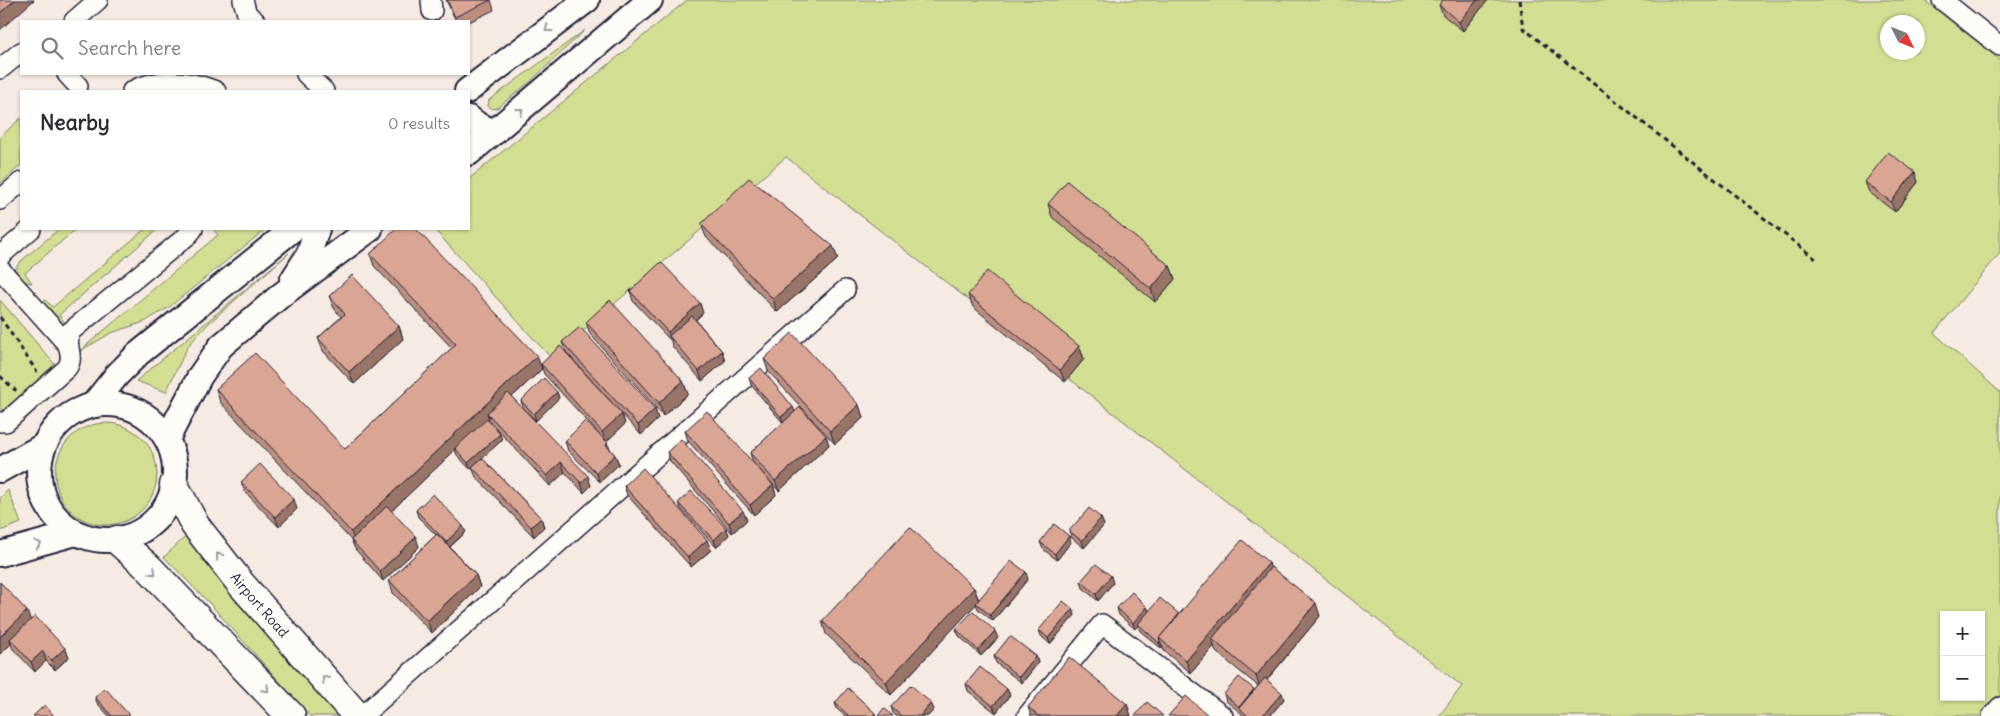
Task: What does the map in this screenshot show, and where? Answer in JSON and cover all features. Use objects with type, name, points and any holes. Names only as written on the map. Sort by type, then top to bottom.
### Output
[{"type":"highway","name":"Airport Road","points":[[174,484],[195,525],[235,576],[358,716]]},
{"type":"highway","points":[[117,540],[177,596],[291,716]]},
{"type":"main road","points":[[468,90],[587,0]]},
{"type":"main road","points":[[470,152],[650,0]]},
{"type":"main road","points":[[470,119],[478,125],[495,132]]},
{"type":"main road","points":[[93,405],[116,375],[138,354],[292,230]]},
{"type":"main road","points":[[280,296],[301,269],[309,254],[317,230]]},
{"type":"main road","points":[[167,439],[210,360],[221,346],[280,296],[369,230]]},
{"type":"main road","points":[[110,404],[127,407],[144,414],[157,425],[167,439],[173,456],[174,484],[167,504],[154,521],[137,534],[117,540],[96,540],[76,533],[59,522],[47,506],[40,486],[38,466],[44,446],[55,427],[72,413],[93,405],[110,404]]},
{"type":"main road","points":[[0,470],[44,446]]},
{"type":"main road","points":[[0,554],[76,533]]},
{"type":"street","points":[[75,20],[98,0]]},
{"type":"street","points":[[243,0],[247,14],[254,20]]},
{"type":"street","points":[[1942,0],[2000,46]]},
{"type":"street","points":[[0,69],[20,53]]},
{"type":"street","points":[[307,75],[323,90]]},
{"type":"street","points":[[135,90],[154,83],[170,81],[186,82],[213,90]]},
{"type":"street","points":[[0,200],[20,183]]},
{"type":"street","points":[[0,256],[30,230]]},
{"type":"street","points":[[67,344],[71,331],[188,236],[191,230]]},
{"type":"street","points":[[0,269],[67,344],[71,358],[67,368],[6,422],[0,422]]},
{"type":"street","points":[[362,716],[845,290]]},
{"type":"street","points":[[1027,716],[1102,624],[1223,716]]},
{"type":"street","points":[[1992,716],[2000,707]]},
{"type":"path","points":[[1519,0],[1523,28],[1817,260]]},
{"type":"path","points":[[0,317],[37,371],[30,378]]},
{"type":"path","points":[[0,376],[15,390],[23,384]]},
{"type":"green space","points":[[687,0],[1924,0],[2000,60],[2000,253],[1934,333],[2000,392],[2000,698],[1984,716],[1439,716],[1462,686],[786,157],[551,358],[435,230],[470,230],[470,178]]},
{"type":"green space","points":[[585,30],[530,82],[497,108],[493,109],[488,106],[489,100]]},
{"type":"green space","points":[[20,119],[20,166],[0,184],[0,137]]},
{"type":"green space","points":[[58,230],[75,230],[25,273],[32,283],[24,281],[16,274],[17,266]]},
{"type":"green space","points":[[144,230],[157,230],[59,315],[66,324],[58,324],[43,304],[45,300],[53,307]]},
{"type":"green space","points":[[214,230],[265,230],[168,308],[144,322],[111,333],[77,353],[218,235]]},
{"type":"green space","points":[[289,253],[209,323],[188,346],[166,392],[136,381]]},
{"type":"green space","points":[[0,300],[57,367],[3,413],[0,409]]},
{"type":"green space","points":[[106,423],[125,427],[142,438],[153,455],[157,474],[153,493],[142,510],[125,521],[106,525],[87,521],[70,510],[59,493],[55,474],[59,455],[70,438],[87,427]]},
{"type":"green space","points":[[8,490],[21,523],[0,531],[0,498]]},
{"type":"green space","points":[[186,536],[239,604],[341,716],[310,716],[212,606],[164,557]]},
{"type":"building","points":[[0,0],[15,0],[0,13]]},
{"type":"building","points":[[447,0],[491,0],[455,17]]},
{"type":"building","points":[[1443,0],[1477,0],[1459,22],[1439,5]]},
{"type":"building","points":[[1888,152],[1915,172],[1891,202],[1865,182]]},
{"type":"building","points":[[749,178],[833,246],[773,299],[701,224]]},
{"type":"building","points":[[1067,181],[1170,266],[1151,289],[1048,204]]},
{"type":"building","points":[[395,230],[417,230],[537,356],[351,532],[216,389],[255,353],[345,449],[456,344],[370,254]]},
{"type":"building","points":[[661,262],[700,303],[668,332],[630,291]]},
{"type":"building","points":[[987,271],[1079,346],[1060,370],[968,295]]},
{"type":"building","points":[[352,275],[399,326],[349,372],[318,338],[345,314],[329,296]]},
{"type":"building","points":[[610,300],[683,381],[659,403],[586,322]]},
{"type":"building","points":[[692,316],[722,351],[699,371],[669,336]]},
{"type":"building","points":[[580,327],[655,409],[638,425],[562,342]]},
{"type":"building","points":[[792,333],[859,405],[830,431],[764,359]]},
{"type":"building","points":[[560,346],[622,414],[602,432],[541,364]]},
{"type":"building","points":[[761,368],[793,407],[781,417],[749,378]]},
{"type":"building","points":[[544,378],[557,392],[534,414],[521,401]]},
{"type":"building","points":[[508,393],[588,476],[581,483],[561,462],[547,476],[487,413]]},
{"type":"building","points":[[800,407],[826,436],[775,481],[750,453]]},
{"type":"building","points":[[707,411],[773,485],[750,505],[685,431]]},
{"type":"building","points":[[487,419],[500,434],[468,463],[455,448]]},
{"type":"building","points":[[585,421],[608,443],[606,445],[615,455],[596,472],[565,441]]},
{"type":"building","points":[[681,439],[743,511],[729,523],[667,452]]},
{"type":"building","points":[[482,458],[541,518],[531,527],[472,467]]},
{"type":"building","points":[[260,464],[294,499],[275,517],[241,482]]},
{"type":"building","points":[[643,468],[707,540],[688,557],[624,486]]},
{"type":"building","points":[[691,491],[726,528],[714,540],[678,503]]},
{"type":"building","points":[[433,494],[463,526],[446,542],[416,510]]},
{"type":"building","points":[[387,506],[416,537],[380,571],[351,540]]},
{"type":"building","points":[[1089,508],[1101,518],[1082,541],[1069,531]]},
{"type":"building","points":[[1054,524],[1069,536],[1055,554],[1040,542]]},
{"type":"building","points":[[910,527],[974,588],[886,682],[822,621]]},
{"type":"building","points":[[437,534],[476,575],[427,621],[389,580]]},
{"type":"building","points":[[1242,540],[1269,563],[1186,661],[1159,638]]},
{"type":"building","points":[[1011,561],[1026,572],[990,615],[976,603]]},
{"type":"building","points":[[1096,564],[1111,576],[1096,594],[1081,581]]},
{"type":"building","points":[[1271,567],[1316,603],[1256,676],[1212,639]]},
{"type":"building","points":[[0,582],[27,611],[0,637]]},
{"type":"building","points":[[1132,592],[1147,607],[1133,623],[1117,608]]},
{"type":"building","points":[[1160,598],[1179,614],[1159,638],[1159,643],[1138,624]]},
{"type":"building","points":[[1063,601],[1073,609],[1048,638],[1039,630]]},
{"type":"building","points":[[973,611],[995,631],[978,650],[956,629]]},
{"type":"building","points":[[35,616],[65,648],[52,660],[43,651],[31,662],[10,639]]},
{"type":"building","points":[[1010,636],[1036,656],[1019,677],[994,656]]},
{"type":"building","points":[[1069,657],[1127,704],[1117,716],[1038,716],[1028,707]]},
{"type":"building","points":[[980,667],[1007,689],[993,706],[966,684]]},
{"type":"building","points":[[1239,677],[1254,689],[1239,707],[1224,694]]},
{"type":"building","points":[[1265,678],[1282,693],[1262,716],[1248,716],[1239,708]]},
{"type":"building","points":[[911,685],[931,703],[920,716],[901,716],[891,707]]},
{"type":"building","points":[[105,688],[128,716],[112,716],[95,697]]},
{"type":"building","points":[[848,688],[875,713],[872,716],[849,716],[835,703]]},
{"type":"building","points":[[1186,696],[1208,715],[1208,716],[1168,716]]},
{"type":"building","points":[[1147,702],[1163,716],[1135,716]]},
{"type":"building","points":[[45,705],[54,716],[33,716]]},
{"type":"building","points":[[884,708],[893,716],[878,716]]}]
